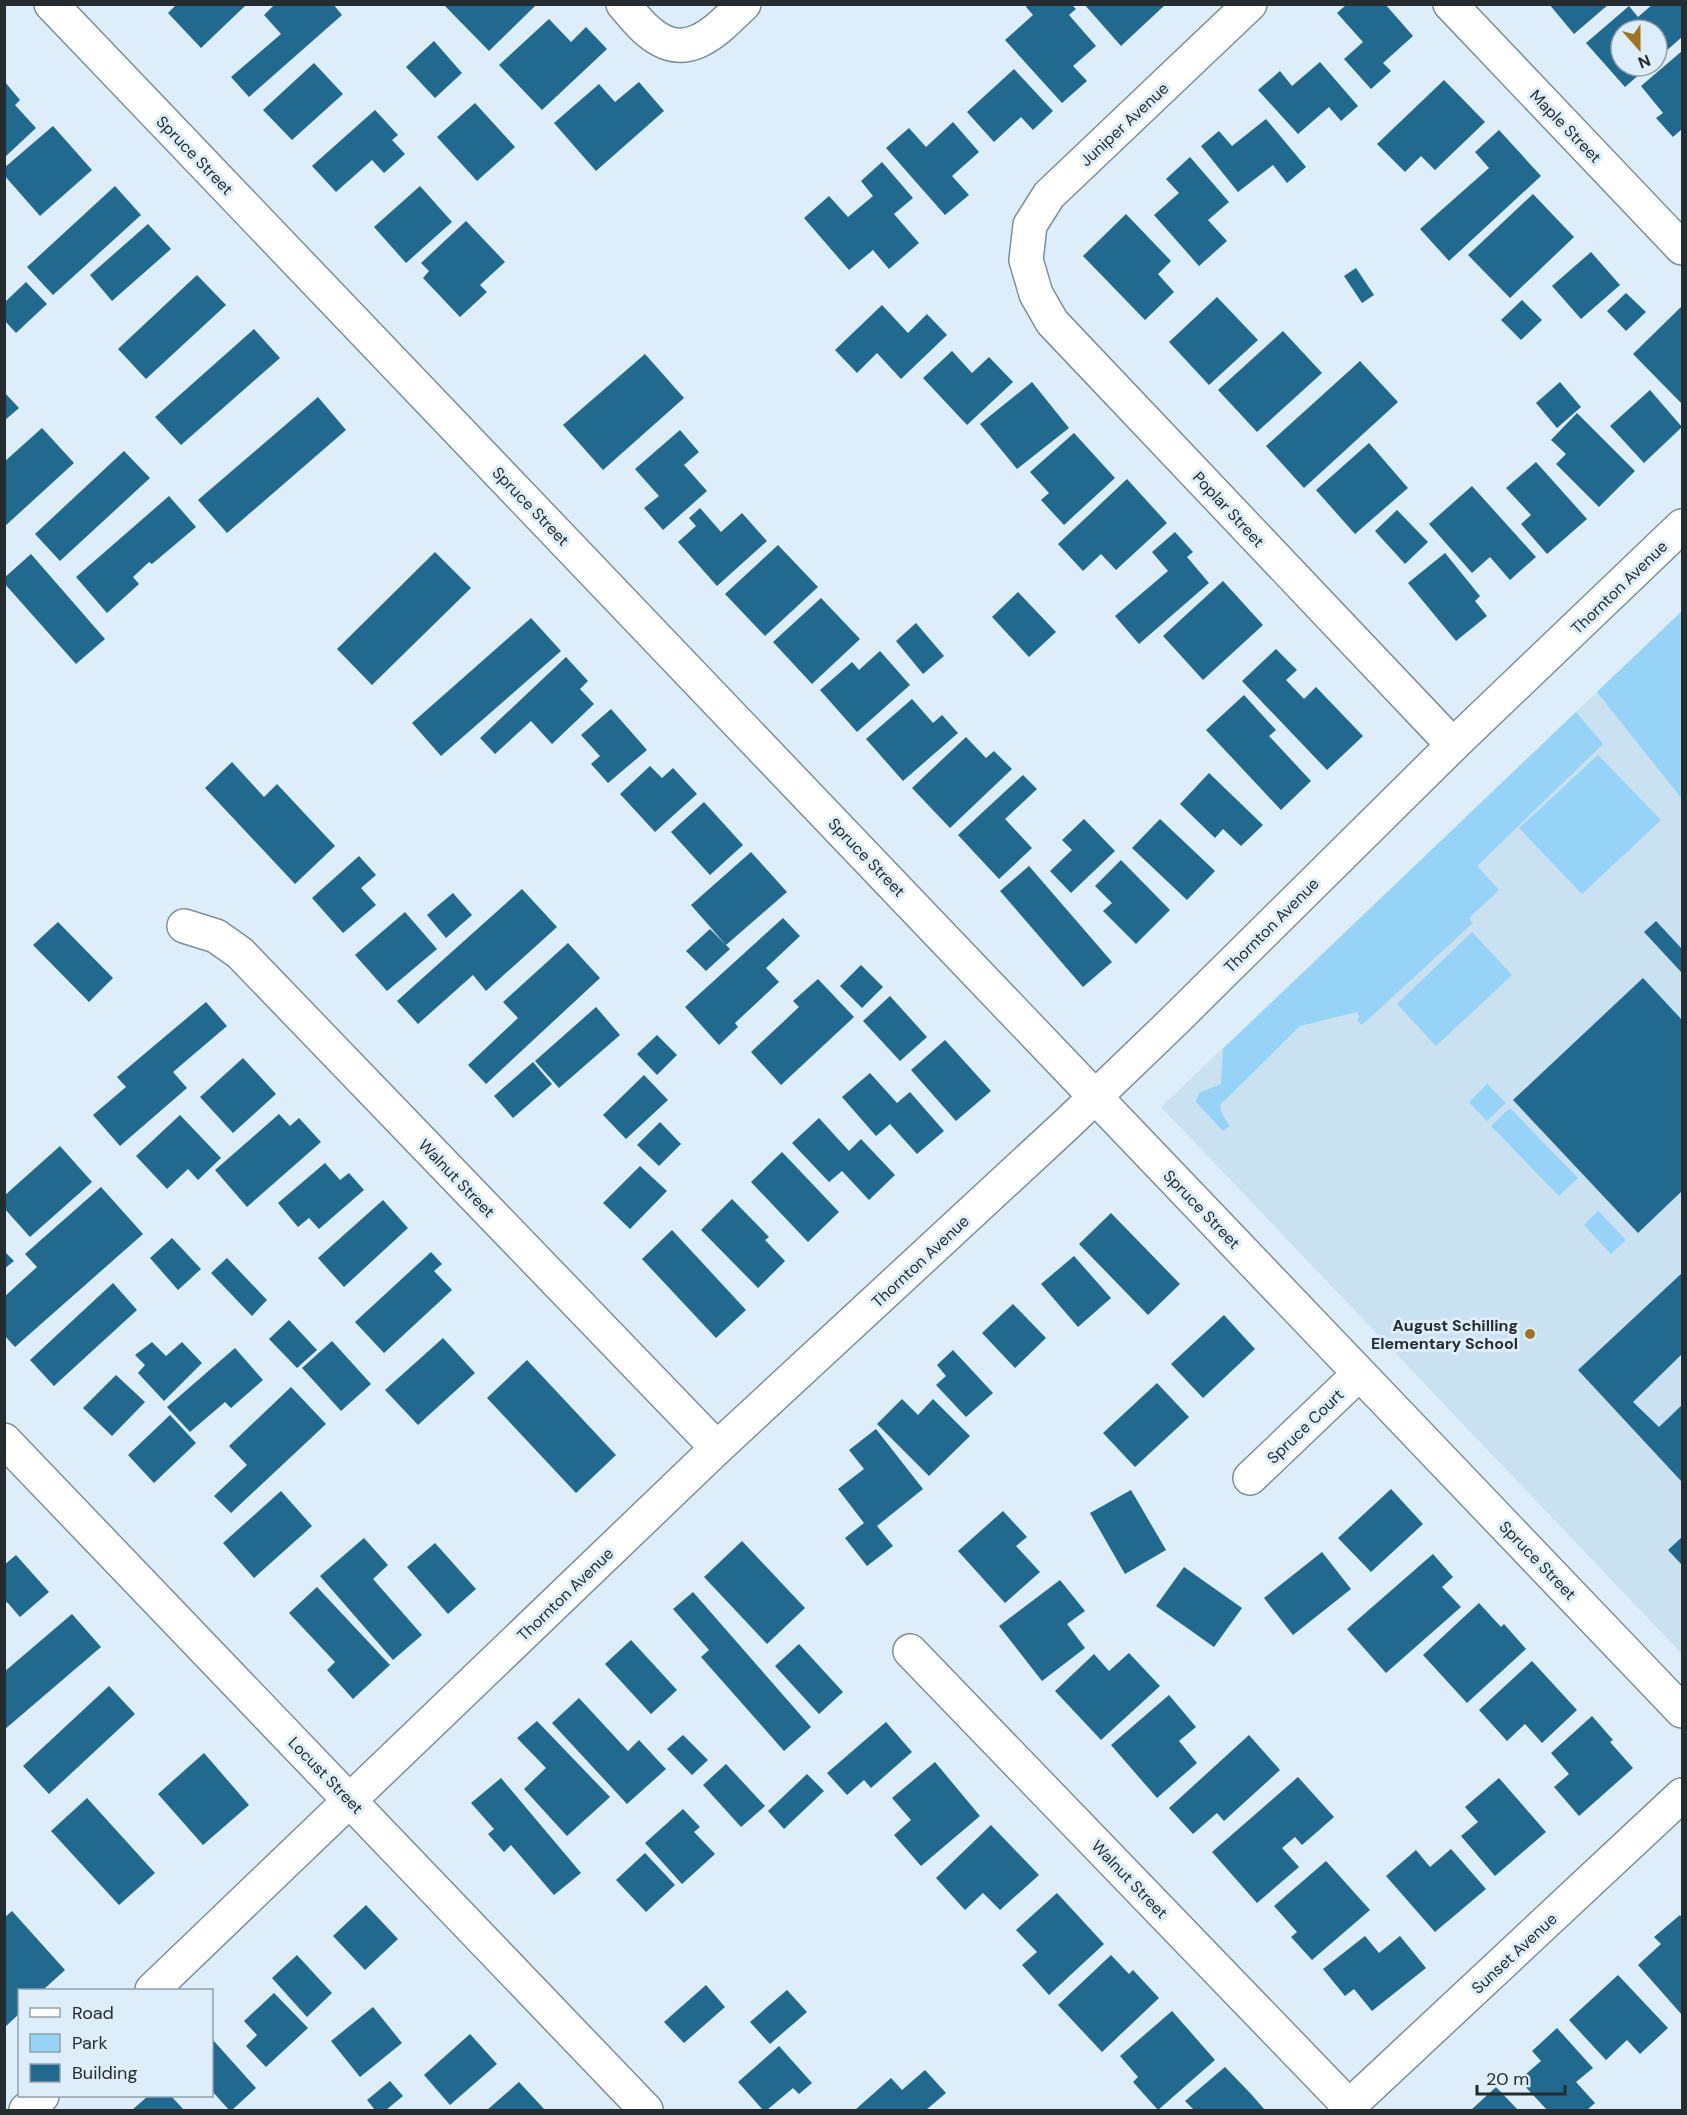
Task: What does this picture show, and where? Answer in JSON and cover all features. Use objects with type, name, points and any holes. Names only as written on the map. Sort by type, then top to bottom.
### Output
[{"type":"street","name":"Spruce Street","points":[[51,4],[1683,1711]]},
{"type":"street","points":[[623,4],[649,32],[664,41],[684,46],[704,39],[744,4]]},
{"type":"street","name":"Juniper Avenue","points":[[1026,260],[1030,225],[1049,195],[1250,4]]},
{"type":"street","name":"Maple Street","points":[[1450,4],[1683,248]]},
{"type":"street","name":"Poplar Street","points":[[1026,260],[1036,294],[1052,322],[1453,745]]},
{"type":"street","name":"Thornton Avenue","points":[[153,1989],[717,1448],[1011,1178],[1175,1020],[1453,745],[1683,526]]},
{"type":"street","name":"Walnut Street","points":[[184,926],[216,936],[240,953],[717,1448]]},
{"type":"street","name":"Spruce Court","points":[[1250,1478],[1359,1374]]},
{"type":"street","name":"Locust Street","points":[[4,1440],[646,2110]]},
{"type":"street","name":"Walnut Street","points":[[910,1651],[1347,2108]]},
{"type":"street","name":"Sunset Avenue","points":[[1347,2108],[1683,1795]]},
{"type":"street","points":[[26,2110],[41,2097]]},
{"type":"shaded area","name":"August Schilling Elementary School","points":[[1682,611],[1682,1654],[1161,1107]]},
{"type":"green space","points":[[1682,611],[1682,799],[1597,692]]},
{"type":"green space","points":[[1576,712],[1603,744],[1477,866],[1499,890],[1469,918],[1473,923],[1362,1025],[1357,1020],[1359,1017],[1357,1012],[1300,1026],[1220,1105],[1222,1114],[1230,1126],[1223,1131],[1196,1102],[1199,1093],[1221,1084],[1223,1049]]},
{"type":"green space","points":[[1598,755],[1661,820],[1582,894],[1519,828]]},
{"type":"green space","points":[[1472,932],[1512,975],[1436,1046],[1397,1004]]},
{"type":"green space","points":[[1487,1084],[1506,1103],[1487,1121],[1469,1102]]},
{"type":"green space","points":[[1510,1108],[1578,1178],[1559,1196],[1491,1126]]},
{"type":"green space","points":[[1598,1211],[1626,1240],[1611,1254],[1584,1225]]},
{"type":"building","points":[[177,4],[247,4],[201,48],[168,13]]},
{"type":"building","points":[[275,4],[333,4],[342,15],[249,97],[231,77],[281,34],[264,15]]},
{"type":"building","points":[[446,4],[537,4],[489,51],[445,6]]},
{"type":"building","points":[[1029,4],[1071,4],[1076,9],[1069,15],[1096,46],[1073,66],[1087,81],[1062,103],[1005,40],[1033,15],[1026,7]]},
{"type":"building","points":[[1084,4],[1166,4],[1121,46]]},
{"type":"building","points":[[1347,4],[1385,4],[1413,36],[1383,63],[1391,71],[1371,89],[1344,59],[1363,42],[1337,13]]},
{"type":"building","points":[[1549,4],[1609,4],[1574,34]]},
{"type":"building","points":[[1653,4],[1682,4],[1682,37],[1669,48],[1669,18],[1615,18],[1629,6],[1638,17]]},
{"type":"building","points":[[549,19],[571,42],[586,27],[607,49],[542,110],[499,65]]},
{"type":"building","points":[[1609,23],[1609,69],[1586,43]]},
{"type":"building","points":[[434,41],[462,73],[435,98],[406,67]]},
{"type":"building","points":[[1682,51],[1682,129],[1673,137],[1656,118],[1663,113],[1641,86],[1650,78],[1669,78],[1669,62]]},
{"type":"building","points":[[1320,62],[1358,106],[1341,121],[1329,107],[1298,134],[1258,90],[1280,71],[1292,86]]},
{"type":"building","points":[[314,63],[343,94],[292,140],[263,110]]},
{"type":"building","points":[[1014,69],[1053,111],[1033,130],[1021,117],[994,142],[967,112]]},
{"type":"building","points":[[1617,78],[1635,78],[1625,87]]},
{"type":"building","points":[[1444,80],[1485,122],[1435,170],[1421,156],[1405,172],[1377,144]]},
{"type":"building","points":[[5,82],[20,100],[15,105],[36,128],[5,157]]},
{"type":"building","points":[[639,82],[664,111],[596,171],[554,123],[599,84],[615,102]]},
{"type":"building","points":[[475,103],[515,147],[477,181],[437,137]]},
{"type":"building","points":[[375,110],[398,135],[392,140],[405,154],[384,173],[372,160],[336,192],[312,166]]},
{"type":"building","points":[[1266,119],[1306,167],[1287,183],[1273,165],[1238,192],[1201,146],[1219,131],[1232,146]]},
{"type":"building","points":[[953,122],[979,152],[952,176],[969,195],[945,215],[886,148],[909,128],[926,147]]},
{"type":"building","points":[[53,126],[92,170],[40,216],[4,175],[4,168]]},
{"type":"building","points":[[1499,130],[1541,176],[1449,261],[1420,229],[1489,168],[1475,152]]},
{"type":"building","points":[[1190,157],[1229,202],[1208,220],[1227,241],[1199,266],[1154,215],[1179,193],[1166,179]]},
{"type":"building","points":[[882,162],[913,198],[894,214],[919,243],[889,269],[873,250],[849,270],[804,218],[829,196],[848,217],[873,196],[861,181]]},
{"type":"building","points":[[115,186],[141,215],[53,295],[27,267]]},
{"type":"building","points":[[420,186],[452,222],[406,263],[374,227]]},
{"type":"building","points":[[1533,194],[1574,237],[1510,298],[1468,255]]},
{"type":"building","points":[[1126,214],[1171,261],[1158,274],[1174,292],[1145,320],[1083,256]]},
{"type":"building","points":[[466,221],[505,262],[480,285],[487,292],[460,317],[423,278],[429,271],[421,263]]},
{"type":"building","points":[[148,224],[171,249],[112,301],[90,275]]},
{"type":"building","points":[[1591,252],[1620,285],[1581,319],[1552,286]]},
{"type":"building","points":[[1356,268],[1374,295],[1362,303],[1344,276]]},
{"type":"building","points":[[197,275],[226,305],[146,379],[118,349]]},
{"type":"building","points":[[26,282],[47,304],[16,333],[5,321],[5,302]]},
{"type":"building","points":[[1626,293],[1646,312],[1626,331],[1607,311]]},
{"type":"building","points":[[1217,297],[1258,340],[1209,385],[1169,342]]},
{"type":"building","points":[[1522,300],[1542,320],[1521,340],[1501,320]]},
{"type":"building","points":[[882,305],[908,333],[927,314],[947,335],[901,379],[877,353],[857,373],[835,350]]},
{"type":"building","points":[[1682,306],[1682,404],[1633,354]]},
{"type":"building","points":[[254,329],[280,358],[181,445],[155,417]]},
{"type":"building","points":[[1283,331],[1322,373],[1257,432],[1218,390]]},
{"type":"building","points":[[952,351],[972,373],[989,357],[1013,382],[967,425],[923,378]]},
{"type":"building","points":[[645,354],[684,398],[603,470],[563,425]]},
{"type":"building","points":[[1360,361],[1398,402],[1304,488],[1266,446]]},
{"type":"building","points":[[1032,382],[1069,428],[1017,469],[980,424]]},
{"type":"building","points":[[1560,382],[1581,407],[1557,428],[1536,403]]},
{"type":"building","points":[[1650,390],[1682,427],[1644,463],[1610,426]]},
{"type":"building","points":[[4,392],[19,408],[4,421]]},
{"type":"building","points":[[318,397],[346,430],[227,533],[198,500]]},
{"type":"building","points":[[1577,413],[1635,471],[1599,507],[1556,464],[1566,454],[1551,440]]},
{"type":"building","points":[[42,428],[74,463],[4,527],[4,462]]},
{"type":"building","points":[[680,430],[699,452],[684,465],[707,491],[663,530],[644,508],[659,496],[635,469]]},
{"type":"building","points":[[1074,433],[1115,478],[1064,525],[1041,500],[1049,493],[1030,472]]},
{"type":"building","points":[[1369,443],[1408,488],[1355,534],[1316,490]]},
{"type":"building","points":[[124,451],[150,478],[60,561],[35,534]]},
{"type":"building","points":[[1536,462],[1587,519],[1547,554],[1521,524],[1531,515],[1506,488]]},
{"type":"building","points":[[1127,479],[1167,523],[1116,570],[1101,554],[1083,571],[1058,544]]},
{"type":"building","points":[[1472,486],[1536,557],[1510,580],[1490,557],[1472,573],[1429,524]]},
{"type":"building","points":[[169,496],[196,527],[152,564],[149,562],[133,577],[139,584],[107,613],[76,577]]},
{"type":"building","points":[[700,508],[721,532],[742,513],[767,541],[717,586],[678,542],[696,526],[689,518]]},
{"type":"building","points":[[1397,510],[1428,542],[1405,564],[1375,531]]},
{"type":"building","points":[[1175,532],[1193,552],[1187,557],[1209,583],[1139,644],[1115,616],[1168,571],[1152,552]]},
{"type":"building","points":[[778,545],[818,587],[765,636],[725,594]]},
{"type":"building","points":[[435,552],[471,588],[372,685],[337,649]]},
{"type":"building","points":[[1445,553],[1480,596],[1475,601],[1487,616],[1456,641],[1408,583]]},
{"type":"building","points":[[31,554],[105,639],[76,664],[4,583],[4,578]]},
{"type":"building","points":[[1223,581],[1263,625],[1203,680],[1163,636]]},
{"type":"building","points":[[1018,592],[1056,632],[1029,657],[992,617]]},
{"type":"building","points":[[821,598],[860,639],[812,684],[773,642]]},
{"type":"building","points":[[531,618],[561,651],[441,756],[412,723]]},
{"type":"building","points":[[916,623],[944,656],[923,674],[896,641]]},
{"type":"building","points":[[1276,649],[1297,670],[1286,680],[1304,699],[1316,687],[1363,736],[1327,770],[1242,681]]},
{"type":"building","points":[[880,651],[910,685],[857,732],[820,690],[852,662],[859,670]]},
{"type":"building","points":[[566,657],[588,681],[580,689],[594,704],[552,744],[531,721],[495,754],[480,738]]},
{"type":"building","points":[[1244,695],[1276,730],[1269,736],[1311,781],[1281,810],[1206,730]]},
{"type":"building","points":[[912,699],[933,723],[942,715],[958,733],[903,781],[866,739]]},
{"type":"building","points":[[611,709],[647,750],[608,783],[591,764],[600,756],[581,735]]},
{"type":"building","points":[[966,737],[986,758],[994,751],[1012,769],[950,828],[912,788]]},
{"type":"building","points":[[232,762],[264,797],[277,784],[335,846],[295,884],[205,788]]},
{"type":"building","points":[[650,766],[662,778],[673,768],[697,794],[655,832],[620,794]]},
{"type":"building","points":[[1209,773],[1263,825],[1241,846],[1223,829],[1215,838],[1180,804]]},
{"type":"building","points":[[1023,775],[1037,789],[1005,819],[1032,848],[999,879],[958,835]]},
{"type":"building","points":[[704,802],[743,845],[710,875],[671,832]]},
{"type":"building","points":[[1084,819],[1115,851],[1071,893],[1050,871],[1072,850],[1062,840]]},
{"type":"building","points":[[1160,819],[1215,871],[1187,900],[1132,848]]},
{"type":"building","points":[[751,852],[787,892],[726,945],[691,905]]},
{"type":"building","points":[[359,856],[376,875],[361,888],[376,905],[343,933],[312,898]]},
{"type":"building","points":[[1121,860],[1170,910],[1136,944],[1103,911],[1112,903],[1095,886]]},
{"type":"building","points":[[1029,866],[1112,962],[1083,987],[1000,891]]},
{"type":"building","points":[[522,889],[557,927],[486,991],[473,975],[418,1024],[397,1001]]},
{"type":"building","points":[[453,893],[472,915],[446,938],[427,915]]},
{"type":"building","points":[[405,912],[437,949],[387,991],[355,955]]},
{"type":"building","points":[[783,918],[800,936],[766,968],[779,982],[735,1023],[738,1027],[719,1045],[685,1007]]},
{"type":"building","points":[[1656,921],[1682,949],[1682,973],[1644,932]]},
{"type":"building","points":[[58,922],[113,978],[89,1002],[33,945]]},
{"type":"building","points":[[710,929],[730,949],[706,971],[686,951]]},
{"type":"building","points":[[568,943],[600,978],[486,1084],[468,1065],[518,1018],[503,1002]]},
{"type":"building","points":[[861,965],[883,987],[862,1008],[840,986]]},
{"type":"building","points":[[1643,978],[1682,1020],[1682,1191],[1638,1233],[1513,1100]]},
{"type":"building","points":[[818,979],[854,1017],[781,1085],[751,1052],[799,1007],[793,1001]]},
{"type":"building","points":[[890,996],[927,1037],[900,1061],[863,1021]]},
{"type":"building","points":[[206,1002],[227,1026],[173,1072],[187,1088],[120,1146],[93,1115],[126,1087],[117,1077]]},
{"type":"building","points":[[596,1007],[620,1035],[559,1088],[535,1061]]},
{"type":"building","points":[[657,1035],[677,1055],[657,1075],[637,1054]]},
{"type":"building","points":[[945,1040],[991,1091],[956,1121],[911,1070]]},
{"type":"building","points":[[243,1058],[276,1094],[233,1133],[200,1097]]},
{"type":"building","points":[[533,1062],[552,1084],[513,1118],[494,1096]]},
{"type":"building","points":[[870,1073],[897,1103],[910,1092],[944,1131],[917,1154],[890,1124],[876,1136],[842,1097]]},
{"type":"building","points":[[644,1075],[668,1100],[626,1139],[603,1115]]},
{"type":"building","points":[[279,1114],[290,1126],[299,1118],[321,1142],[247,1207],[215,1170]]},
{"type":"building","points":[[180,1115],[221,1158],[198,1180],[188,1169],[167,1189],[136,1156]]},
{"type":"building","points":[[819,1118],[849,1151],[861,1139],[895,1175],[869,1200],[842,1171],[829,1182],[792,1143]]},
{"type":"building","points":[[660,1122],[681,1144],[659,1166],[637,1145]]},
{"type":"building","points":[[60,1146],[92,1182],[30,1237],[4,1208],[4,1196]]},
{"type":"building","points":[[782,1152],[839,1212],[808,1242],[751,1182]]},
{"type":"building","points":[[325,1163],[340,1180],[349,1173],[364,1190],[319,1229],[309,1218],[298,1227],[278,1203]]},
{"type":"building","points":[[640,1166],[667,1191],[630,1229],[603,1203]]},
{"type":"building","points":[[101,1187],[143,1234],[15,1347],[4,1335],[4,1297],[37,1267],[25,1254]]},
{"type":"building","points":[[732,1199],[769,1237],[765,1240],[785,1261],[758,1288],[701,1230]]},
{"type":"building","points":[[383,1200],[408,1228],[344,1287],[318,1258]]},
{"type":"building","points":[[1111,1213],[1180,1284],[1148,1315],[1079,1244]]},
{"type":"building","points":[[672,1230],[746,1310],[716,1338],[642,1259]]},
{"type":"building","points":[[172,1238],[201,1269],[178,1290],[150,1258]]},
{"type":"building","points":[[4,1251],[14,1261],[4,1269]]},
{"type":"building","points":[[431,1252],[442,1264],[434,1271],[452,1290],[384,1353],[355,1322]]},
{"type":"building","points":[[1074,1256],[1111,1298],[1078,1327],[1041,1284]]},
{"type":"building","points":[[227,1258],[267,1300],[252,1316],[211,1273]]},
{"type":"building","points":[[1682,1273],[1682,1354],[1633,1402],[1659,1427],[1682,1405],[1682,1482],[1578,1370]]},
{"type":"building","points":[[113,1283],[137,1310],[54,1386],[30,1360]]},
{"type":"building","points":[[1013,1304],[1046,1338],[1015,1368],[982,1333]]},
{"type":"building","points":[[1224,1315],[1255,1349],[1203,1398],[1171,1364]]},
{"type":"building","points":[[289,1320],[317,1350],[297,1368],[269,1339]]},
{"type":"building","points":[[443,1338],[475,1373],[418,1425],[385,1390]]},
{"type":"building","points":[[332,1341],[371,1384],[341,1411],[302,1368]]},
{"type":"building","points":[[152,1342],[166,1356],[182,1342],[202,1363],[164,1401],[138,1373],[145,1365],[135,1355]]},
{"type":"building","points":[[235,1348],[263,1380],[231,1408],[225,1402],[190,1432],[167,1407]]},
{"type":"building","points":[[953,1350],[993,1393],[966,1417],[936,1385],[946,1376],[937,1365]]},
{"type":"building","points":[[527,1360],[616,1455],[576,1493],[487,1398]]},
{"type":"building","points":[[116,1375],[145,1402],[112,1436],[83,1408]]},
{"type":"building","points":[[1157,1383],[1189,1417],[1135,1467],[1103,1433]]},
{"type":"building","points":[[291,1387],[326,1424],[231,1513],[214,1496],[247,1465],[229,1446]]},
{"type":"building","points":[[902,1399],[918,1415],[933,1399],[970,1436],[929,1476],[877,1424]]},
{"type":"building","points":[[170,1415],[196,1443],[154,1483],[128,1455]]},
{"type":"building","points":[[876,1429],[923,1489],[877,1526],[893,1546],[867,1566],[845,1538],[864,1523],[838,1489],[864,1469],[849,1450]]},
{"type":"building","points":[[1391,1489],[1423,1524],[1371,1572],[1338,1538]]},
{"type":"building","points":[[1131,1490],[1166,1550],[1125,1574],[1090,1513]]},
{"type":"building","points":[[281,1491],[312,1526],[254,1578],[223,1543]]},
{"type":"building","points":[[1003,1511],[1027,1537],[1016,1546],[1040,1572],[1005,1603],[958,1551]]},
{"type":"building","points":[[1682,1537],[1682,1565],[1668,1550]]},
{"type":"building","points":[[364,1538],[388,1565],[373,1579],[422,1635],[393,1660],[320,1576]]},
{"type":"building","points":[[742,1541],[805,1608],[767,1644],[704,1577]]},
{"type":"building","points":[[435,1543],[476,1589],[448,1614],[407,1567]]},
{"type":"building","points":[[1322,1552],[1351,1589],[1293,1635],[1264,1598]]},
{"type":"building","points":[[1433,1554],[1453,1577],[1442,1587],[1461,1607],[1386,1673],[1347,1629]]},
{"type":"building","points":[[16,1555],[49,1592],[20,1617],[7,1602],[4,1605],[4,1565]]},
{"type":"building","points":[[1184,1567],[1242,1608],[1214,1647],[1156,1606]]},
{"type":"building","points":[[1060,1580],[1085,1611],[1067,1624],[1085,1648],[1042,1681],[999,1626]]},
{"type":"building","points":[[317,1587],[390,1665],[353,1699],[327,1670],[335,1662],[289,1613]]},
{"type":"building","points":[[693,1592],[811,1727],[784,1751],[701,1657],[709,1650],[673,1609]]},
{"type":"building","points":[[1479,1603],[1501,1627],[1504,1624],[1526,1649],[1467,1703],[1423,1655]]},
{"type":"building","points":[[72,1614],[101,1647],[4,1730],[4,1672]]},
{"type":"building","points":[[631,1640],[677,1690],[651,1714],[605,1664]]},
{"type":"building","points":[[799,1644],[843,1692],[819,1714],[775,1666]]},
{"type":"building","points":[[1129,1653],[1160,1686],[1101,1740],[1055,1691],[1094,1654],[1109,1671]]},
{"type":"building","points":[[1532,1661],[1577,1710],[1542,1743],[1525,1724],[1507,1741],[1479,1710]]},
{"type":"building","points":[[109,1686],[135,1714],[49,1794],[23,1766]]},
{"type":"building","points":[[1169,1695],[1196,1727],[1179,1741],[1197,1763],[1157,1798],[1111,1745]]},
{"type":"building","points":[[579,1698],[628,1751],[639,1740],[666,1769],[627,1804],[552,1723]]},
{"type":"building","points":[[1592,1716],[1613,1740],[1610,1742],[1633,1768],[1579,1816],[1554,1787],[1569,1774],[1551,1753]]},
{"type":"building","points":[[537,1721],[610,1797],[567,1836],[524,1789],[546,1768],[517,1738]]},
{"type":"building","points":[[886,1722],[912,1752],[871,1788],[864,1780],[847,1795],[827,1773]]},
{"type":"building","points":[[683,1735],[708,1760],[692,1775],[667,1749]]},
{"type":"building","points":[[1249,1735],[1280,1770],[1224,1821],[1217,1813],[1193,1834],[1169,1808]]},
{"type":"building","points":[[204,1753],[249,1805],[203,1845],[158,1794]]},
{"type":"building","points":[[935,1762],[980,1816],[921,1866],[894,1835],[911,1820],[892,1798]]},
{"type":"building","points":[[726,1764],[765,1806],[741,1827],[703,1785]]},
{"type":"building","points":[[807,1774],[824,1791],[784,1829],[768,1811]]},
{"type":"building","points":[[1298,1777],[1334,1817],[1302,1845],[1295,1837],[1282,1848],[1299,1867],[1257,1903],[1212,1852]]},
{"type":"building","points":[[501,1778],[581,1873],[554,1895],[511,1845],[504,1852],[488,1834],[494,1829],[471,1803]]},
{"type":"building","points":[[1499,1778],[1546,1832],[1495,1876],[1461,1836],[1478,1822],[1465,1807]]},
{"type":"building","points":[[87,1798],[155,1873],[119,1905],[51,1831]]},
{"type":"building","points":[[683,1809],[700,1827],[694,1832],[715,1854],[682,1884],[645,1843]]},
{"type":"building","points":[[991,1825],[1039,1875],[1000,1910],[983,1893],[965,1910],[936,1878]]},
{"type":"building","points":[[1451,1849],[1486,1889],[1435,1932],[1386,1876],[1416,1850],[1430,1867]]},
{"type":"building","points":[[645,1853],[675,1885],[646,1912],[616,1880]]},
{"type":"building","points":[[1326,1861],[1370,1910],[1312,1960],[1291,1937],[1297,1932],[1274,1906]]},
{"type":"building","points":[[1057,1893],[1104,1944],[1049,1995],[1022,1965],[1037,1952],[1016,1930]]},
{"type":"building","points":[[366,1905],[398,1939],[365,1970],[333,1936]]},
{"type":"building","points":[[12,1911],[65,1970],[44,1989],[18,1989],[18,2015],[4,2028],[4,1918]]},
{"type":"building","points":[[1680,1915],[1682,1918],[1682,2015],[1638,1965],[1661,1944],[1654,1937]]},
{"type":"building","points":[[1365,1936],[1379,1953],[1400,1936],[1426,1968],[1372,2011],[1354,1989],[1345,1996],[1323,1969]]},
{"type":"building","points":[[297,1955],[332,1993],[307,2017],[272,1978]]},
{"type":"building","points":[[1111,1955],[1129,1974],[1133,1970],[1159,1998],[1102,2052],[1058,2005]]},
{"type":"building","points":[[1618,1975],[1668,2028],[1640,2054],[1627,2040],[1606,2060],[1569,2020]]},
{"type":"building","points":[[706,1985],[725,2007],[684,2043],[664,2022]]},
{"type":"building","points":[[787,1990],[807,2012],[770,2044],[750,2022]]},
{"type":"building","points":[[274,1993],[308,2028],[266,2067],[246,2046],[257,2035],[244,2021]]},
{"type":"building","points":[[373,2007],[402,2043],[360,2077],[331,2041]]},
{"type":"building","points":[[1172,2011],[1215,2060],[1158,2110],[1133,2082],[1138,2077],[1120,2056]]},
{"type":"building","points":[[1557,2028],[1593,2068],[1576,2082],[1595,2103],[1587,2110],[1547,2110],[1519,2080],[1541,2061],[1532,2051]]},
{"type":"building","points":[[470,2034],[497,2064],[450,2105],[424,2075]]},
{"type":"building","points":[[213,2040],[256,2088],[232,2110],[229,2110],[213,2092]]},
{"type":"building","points":[[779,2046],[812,2083],[799,2094],[793,2088],[767,2110],[763,2110],[738,2082]]},
{"type":"building","points":[[1225,2067],[1265,2110],[1194,2110],[1185,2101]]},
{"type":"building","points":[[925,2070],[946,2093],[926,2110],[855,2110],[891,2078],[902,2090]]},
{"type":"building","points":[[390,2081],[403,2096],[386,2110],[375,2110],[367,2100]]},
{"type":"building","points":[[519,2082],[545,2110],[487,2110]]},
{"type":"building","points":[[1496,2087],[1518,2110],[1471,2110]]},
{"type":"building","points":[[147,2097],[172,2097],[184,2110],[132,2110]]},
{"type":"place","name":"August Schilling Elementary School","points":[[1530,1334]]}]
